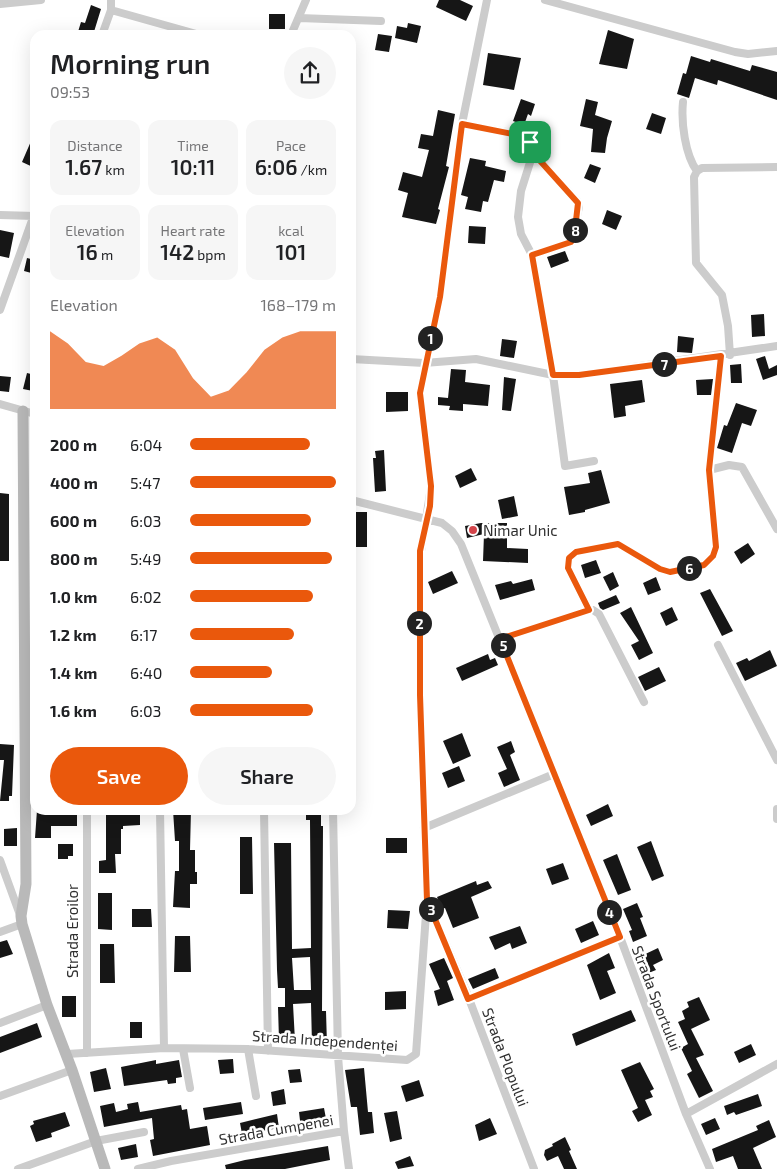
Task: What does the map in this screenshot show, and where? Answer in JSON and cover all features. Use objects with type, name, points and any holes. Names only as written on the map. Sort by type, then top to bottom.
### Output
[{"type":"street","points":[[0,4],[42,0]]},
{"type":"street","points":[[104,30],[111,10],[111,0]]},
{"type":"street","points":[[293,30],[306,0]]},
{"type":"street","name":"Strada Independenței","points":[[67,1054],[164,1048],[248,1049],[407,1060],[416,1054],[427,900],[420,695],[419,564],[431,486],[420,393],[424,363],[440,297],[462,124],[487,0]]},
{"type":"street","points":[[545,0],[735,52],[748,54],[777,51]]},
{"type":"street","points":[[111,10],[182,30]]},
{"type":"street","points":[[298,18],[381,22]]},
{"type":"street","points":[[683,102],[682,128],[695,174],[696,263],[722,295],[728,326],[730,355]]},
{"type":"street","points":[[462,124],[523,136],[530,142],[533,153],[577,201],[579,207],[571,242],[532,255]]},
{"type":"street","points":[[533,153],[518,204],[521,234],[532,255],[553,375],[565,466],[594,461]]},
{"type":"street","points":[[695,174],[702,168],[777,167]]},
{"type":"street","points":[[0,215],[30,214]]},
{"type":"street","points":[[0,310],[30,225]]},
{"type":"street","points":[[356,359],[424,363],[476,359],[553,375],[579,375],[730,355],[777,346]]},
{"type":"street","points":[[589,610],[568,568],[569,558],[576,552],[618,544],[660,569],[670,572],[704,565],[709,561],[716,547],[709,470],[721,356]]},
{"type":"street","points":[[0,404],[30,413]]},
{"type":"street","points":[[22,920],[26,884],[23,411]]},
{"type":"street","points":[[709,470],[729,465],[742,467],[777,529]]},
{"type":"street","points":[[356,501],[426,518]]},
{"type":"street","name":"Strada Sportului","points":[[426,518],[447,526],[457,537],[620,937],[686,1114],[710,1169]]},
{"type":"street","points":[[500,639],[593,610],[599,614],[644,702]]},
{"type":"street","points":[[718,645],[777,760]]},
{"type":"street","points":[[424,828],[554,774]]},
{"type":"street","points":[[777,809],[777,819]]},
{"type":"street","name":"Strada Eroilor","points":[[87,815],[87,1053]]},
{"type":"street","points":[[160,815],[164,1048]]},
{"type":"street","points":[[264,815],[268,1051]]},
{"type":"street","name":"Strada Cumpenei","points":[[138,1169],[171,1161],[344,1131],[338,1056],[333,815]]},
{"type":"street","points":[[0,860],[22,920],[47,1005],[67,1054],[105,1169]]},
{"type":"street","name":"Strada Plopului","points":[[427,900],[468,999],[534,1169]]},
{"type":"street","points":[[0,932],[22,920]]},
{"type":"street","points":[[468,999],[620,937]]},
{"type":"street","points":[[0,1023],[47,1005]]},
{"type":"street","points":[[184,1049],[190,1088]]},
{"type":"street","points":[[248,1049],[256,1096]]},
{"type":"street","points":[[686,1114],[777,1064]]},
{"type":"street","points":[[0,1096],[72,1070]]},
{"type":"street","points":[[344,1131],[349,1169]]},
{"type":"street","points":[[18,1169],[96,1142],[144,1132]]},
{"type":"building","points":[[439,0],[460,0],[473,6],[466,21],[436,7]]},
{"type":"building","points":[[91,5],[101,9],[95,30],[79,30],[81,22],[85,23]]},
{"type":"building","points":[[269,14],[285,14],[285,29],[269,29]]},
{"type":"building","points":[[408,23],[421,26],[417,43],[395,38],[397,26],[407,28]]},
{"type":"building","points":[[608,30],[634,39],[627,69],[599,64]]},
{"type":"building","points":[[378,34],[392,36],[389,52],[375,50]]},
{"type":"building","points":[[488,53],[521,58],[514,90],[483,85]]},
{"type":"building","points":[[691,56],[710,62],[711,59],[750,71],[752,65],[777,72],[777,100],[718,80],[717,85],[695,78],[689,98],[677,94],[683,73],[686,74]]},
{"type":"building","points":[[521,99],[535,104],[531,116],[528,114],[524,125],[513,121]]},
{"type":"building","points":[[586,99],[598,102],[595,115],[612,121],[605,153],[591,152],[593,129],[580,126]]},
{"type":"building","points":[[438,110],[455,114],[446,166],[449,167],[436,224],[402,217],[408,193],[398,190],[403,172],[422,177],[429,150],[418,148],[421,134],[433,136]]},
{"type":"building","points":[[652,113],[666,118],[661,134],[646,129]]},
{"type":"building","points":[[30,144],[30,166],[22,162]]},
{"type":"building","points":[[470,158],[486,161],[485,166],[506,171],[504,182],[494,180],[488,202],[483,201],[481,212],[465,209],[468,197],[461,195]]},
{"type":"building","points":[[590,164],[601,168],[595,183],[584,178]]},
{"type":"building","points":[[607,210],[622,216],[616,230],[602,224]]},
{"type":"building","points":[[469,226],[486,227],[485,244],[468,243]]},
{"type":"building","points":[[0,230],[14,233],[9,258],[0,256]]},
{"type":"building","points":[[565,251],[569,261],[551,268],[547,257]]},
{"type":"building","points":[[27,258],[30,259],[30,273],[24,271]]},
{"type":"building","points":[[764,314],[765,336],[752,337],[751,315]]},
{"type":"building","points":[[678,336],[694,338],[692,353],[677,352]]},
{"type":"building","points":[[502,339],[517,341],[514,358],[500,356]]},
{"type":"building","points":[[765,356],[769,369],[777,365],[777,375],[763,380],[756,359]]},
{"type":"building","points":[[741,364],[742,383],[731,383],[730,365]]},
{"type":"building","points":[[451,369],[466,370],[465,382],[490,385],[488,406],[463,404],[463,411],[449,410],[450,406],[438,405],[438,397],[448,398]]},
{"type":"building","points":[[27,373],[30,374],[30,390],[23,389]]},
{"type":"building","points":[[0,376],[11,377],[9,392],[0,391]]},
{"type":"building","points":[[504,377],[516,379],[511,411],[502,410]]},
{"type":"building","points":[[713,379],[711,395],[697,395],[696,380]]},
{"type":"building","points":[[642,380],[645,402],[625,406],[626,416],[614,418],[610,384]]},
{"type":"building","points":[[386,392],[408,392],[408,411],[386,412]]},
{"type":"building","points":[[736,403],[757,410],[751,426],[742,423],[732,453],[717,448],[724,425],[727,426]]},
{"type":"building","points":[[384,450],[386,491],[375,492],[373,458],[376,458],[375,451]]},
{"type":"building","points":[[471,468],[477,480],[460,488],[455,476]]},
{"type":"building","points":[[601,470],[610,503],[585,510],[585,512],[569,515],[564,487],[590,483],[588,473]]},
{"type":"building","points":[[0,493],[9,494],[9,561],[0,561]]},
{"type":"building","points":[[514,496],[518,516],[502,519],[498,500]]},
{"type":"building","points":[[356,512],[367,512],[367,547],[356,547]]},
{"type":"building","points":[[481,523],[507,523],[507,548],[528,549],[528,563],[483,561],[484,534],[467,538],[465,526]]},
{"type":"building","points":[[748,543],[755,554],[741,564],[734,552]]},
{"type":"building","points":[[596,560],[601,573],[585,578],[581,565]]},
{"type":"building","points":[[452,571],[458,583],[433,594],[428,582]]},
{"type":"building","points":[[613,572],[619,586],[610,591],[603,577]]},
{"type":"building","points":[[656,577],[661,590],[648,595],[643,583]]},
{"type":"building","points":[[532,579],[535,590],[500,600],[495,585],[511,581],[513,584]]},
{"type":"building","points":[[710,589],[733,631],[722,636],[700,593]]},
{"type":"building","points":[[616,595],[620,603],[603,610],[600,608],[598,603]]},
{"type":"building","points":[[631,607],[653,653],[639,660],[631,645],[639,641],[620,613]]},
{"type":"building","points":[[672,607],[678,620],[666,626],[660,613]]},
{"type":"building","points":[[770,650],[777,666],[745,681],[736,663],[747,658],[749,661]]},
{"type":"building","points":[[488,654],[490,660],[495,658],[498,665],[462,681],[456,668]]},
{"type":"building","points":[[659,667],[666,681],[645,691],[638,677]]},
{"type":"building","points":[[462,733],[471,756],[453,764],[443,741]]},
{"type":"building","points":[[511,741],[515,752],[510,755],[520,780],[504,787],[498,773],[507,769],[497,747]]},
{"type":"building","points":[[0,744],[14,745],[12,796],[9,796],[9,801],[0,801],[4,760],[0,760]]},
{"type":"building","points":[[459,766],[465,781],[448,788],[442,773]]},
{"type":"building","points":[[608,804],[613,816],[591,826],[586,815]]},
{"type":"building","points":[[37,815],[77,815],[77,826],[51,826],[51,838],[35,838]]},
{"type":"building","points":[[106,815],[140,815],[140,825],[123,826],[123,829],[121,829],[121,854],[115,854],[116,873],[99,873],[99,861],[106,860]]},
{"type":"building","points":[[173,815],[191,815],[190,850],[195,850],[197,884],[190,884],[190,908],[173,907],[175,871],[179,871],[179,841],[175,841]]},
{"type":"building","points":[[306,815],[321,815],[321,826],[323,826],[322,1011],[326,1011],[327,1045],[312,1045],[311,1003],[293,1004],[295,1041],[279,1040],[278,1007],[285,1007],[285,988],[278,988],[274,843],[291,843],[292,949],[311,948],[310,820],[306,820]],"holes":[[[310,957],[311,990],[294,990],[292,958]]]},
{"type":"building","points":[[17,828],[17,846],[4,846],[4,829]]},
{"type":"building","points":[[240,837],[252,837],[253,894],[240,894]]},
{"type":"building","points":[[386,838],[407,838],[407,853],[386,853]]},
{"type":"building","points":[[651,841],[664,876],[652,881],[637,847]]},
{"type":"building","points":[[58,844],[73,844],[73,856],[68,856],[68,859],[58,859]]},
{"type":"building","points":[[617,854],[631,890],[618,895],[603,860]]},
{"type":"building","points":[[563,863],[569,879],[552,885],[546,869]]},
{"type":"building","points":[[476,881],[477,885],[488,881],[492,888],[471,897],[479,918],[453,928],[445,908],[442,909],[437,897]]},
{"type":"building","points":[[98,893],[112,893],[112,930],[98,929]]},
{"type":"building","points":[[637,903],[643,917],[640,918],[647,936],[633,942],[629,931],[632,930],[623,909]]},
{"type":"building","points":[[132,909],[151,909],[152,927],[132,927]]},
{"type":"building","points":[[388,910],[410,911],[408,929],[387,928]]},
{"type":"building","points":[[593,921],[599,935],[581,943],[575,929]]},
{"type":"building","points":[[520,926],[527,943],[512,949],[510,943],[495,950],[489,937]]},
{"type":"building","points":[[175,936],[190,936],[191,972],[174,972]]},
{"type":"building","points":[[7,940],[13,954],[0,958],[0,942]]},
{"type":"building","points":[[100,944],[114,944],[115,983],[100,983]]},
{"type":"building","points":[[658,948],[663,960],[653,965],[656,970],[646,974],[639,957]]},
{"type":"building","points":[[609,953],[615,968],[607,971],[616,993],[600,1000],[587,965]]},
{"type":"building","points":[[444,958],[453,978],[447,981],[454,1000],[438,1006],[434,991],[440,989],[429,964]]},
{"type":"building","points":[[495,968],[499,978],[473,989],[468,979]]},
{"type":"building","points":[[406,991],[406,1009],[385,1010],[385,992]]},
{"type":"building","points":[[62,996],[76,996],[76,1017],[62,1017]]},
{"type":"building","points":[[699,997],[710,1020],[691,1029],[704,1055],[696,1058],[713,1091],[699,1098],[687,1074],[692,1071],[681,1048],[688,1044],[678,1022],[685,1019],[682,1011],[689,1007],[687,1002]]},
{"type":"building","points":[[631,1010],[636,1021],[576,1046],[572,1034]]},
{"type":"building","points":[[130,1022],[142,1022],[142,1038],[130,1038]]},
{"type":"building","points":[[37,1023],[42,1037],[0,1053],[0,1037]]},
{"type":"building","points":[[751,1044],[756,1055],[739,1063],[734,1052]]},
{"type":"building","points":[[233,1059],[234,1073],[220,1074],[218,1060]]},
{"type":"building","points":[[156,1060],[156,1064],[179,1060],[182,1077],[176,1078],[176,1083],[168,1084],[167,1080],[124,1086],[121,1067]]},
{"type":"building","points":[[640,1062],[654,1089],[650,1091],[653,1097],[645,1100],[652,1115],[638,1122],[632,1111],[638,1108],[621,1070]]},
{"type":"building","points":[[106,1068],[111,1089],[94,1092],[90,1072]]},
{"type":"building","points":[[364,1068],[368,1112],[372,1112],[374,1133],[360,1135],[357,1107],[351,1107],[345,1070]]},
{"type":"building","points":[[300,1069],[302,1082],[290,1083],[288,1070]]},
{"type":"building","points":[[419,1080],[424,1096],[406,1102],[401,1086]]},
{"type":"building","points":[[284,1089],[286,1104],[273,1106],[271,1092]]},
{"type":"building","points":[[758,1094],[762,1106],[736,1115],[734,1112],[727,1115],[724,1106]]},
{"type":"building","points":[[138,1102],[140,1112],[181,1105],[182,1110],[187,1109],[190,1129],[207,1126],[210,1145],[153,1156],[150,1140],[154,1139],[152,1118],[104,1127],[100,1106],[114,1103],[116,1112],[128,1109],[127,1104]]},
{"type":"building","points":[[241,1102],[243,1114],[205,1120],[203,1108]]},
{"type":"building","points":[[324,1108],[327,1124],[301,1129],[299,1112]]},
{"type":"building","points":[[397,1111],[402,1139],[390,1142],[384,1113]]},
{"type":"building","points":[[65,1112],[70,1126],[51,1133],[52,1137],[36,1142],[30,1126],[34,1124],[33,1121]]},
{"type":"building","points":[[277,1114],[279,1128],[257,1132],[258,1136],[243,1139],[240,1123]]},
{"type":"building","points":[[490,1118],[497,1134],[479,1141],[475,1125]]},
{"type":"building","points":[[715,1118],[720,1129],[706,1135],[701,1124]]},
{"type":"building","points":[[769,1120],[776,1137],[753,1148],[762,1169],[738,1169],[733,1156],[716,1162],[712,1149],[758,1130],[756,1126]]},
{"type":"building","points":[[565,1137],[577,1169],[564,1169],[558,1156],[547,1161],[544,1155],[545,1150],[553,1146],[552,1144]]},
{"type":"building","points":[[136,1144],[138,1157],[121,1160],[118,1148]]},
{"type":"building","points":[[328,1146],[330,1160],[285,1169],[226,1169],[225,1165],[245,1160]]},
{"type":"building","points":[[410,1156],[414,1166],[398,1169],[395,1162]]},
{"type":"place","name":"Nimar Unic","points":[[473,530]]},
{"type":"route","points":[[462,124],[523,136],[530,142],[533,153],[577,201],[579,207],[573,240],[567,245],[532,255],[553,375],[579,375],[721,356],[709,470],[716,547],[713,556],[704,565],[670,572],[660,569],[618,544],[612,543],[576,552],[569,558],[568,568],[589,610],[500,639],[620,937],[468,999],[427,900],[420,695],[419,564],[422,538],[430,506],[431,486],[420,403],[420,382],[440,297],[462,124]]}]
